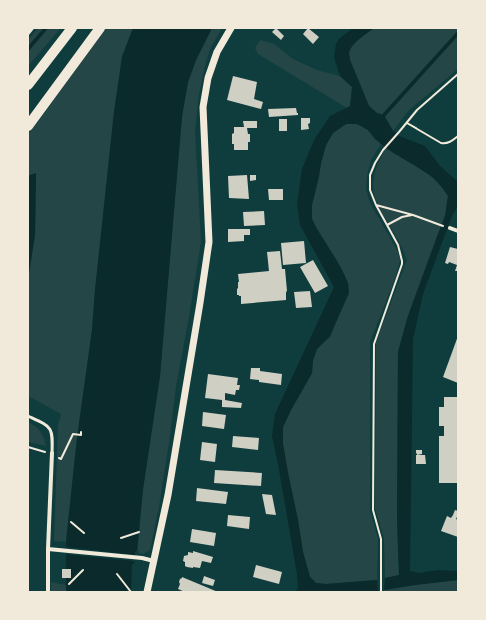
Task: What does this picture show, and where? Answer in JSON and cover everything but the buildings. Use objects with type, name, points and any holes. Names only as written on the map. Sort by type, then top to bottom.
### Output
[{"type":"main road","points":[[28,85],[72,28]]},
{"type":"main road","points":[[28,126],[100,28]]},
{"type":"street","points":[[28,33],[32,28]]},
{"type":"street","points":[[148,592],[169,487],[209,242],[203,107],[208,78],[217,52],[231,28]]},
{"type":"street","points":[[450,228],[458,231]]},
{"type":"street","points":[[48,592],[48,549],[52,455]]},
{"type":"street","points":[[48,549],[142,558],[154,561]]},
{"type":"lane","points":[[28,416],[43,423],[51,431],[53,435],[52,455]]},
{"type":"path","points":[[381,592],[381,539],[373,510],[374,344],[402,261],[398,245],[376,205],[370,190],[370,175],[383,150],[417,110],[458,74]]},
{"type":"path","points":[[407,123],[441,143],[446,144],[458,136]]},
{"type":"path","points":[[376,205],[436,223]]},
{"type":"path","points":[[387,225],[402,217],[413,215]]},
{"type":"path","points":[[28,447],[61,459],[73,434],[81,434],[81,438]]},
{"type":"path","points":[[71,522],[84,533]]},
{"type":"path","points":[[121,538],[139,532]]},
{"type":"path","points":[[69,584],[83,570]]},
{"type":"path","points":[[117,574],[131,592]]},
{"type":"shaded area","points":[[38,28],[61,28],[28,66],[28,40]]},
{"type":"shaded area","points":[[105,28],[133,28],[122,57],[95,290],[92,330],[77,438],[66,542],[54,541],[58,426],[61,414],[28,396],[28,279],[35,235],[36,173],[28,176],[28,134]]},
{"type":"shaded area","points":[[133,28],[212,28],[196,60],[188,82],[182,116],[160,376],[143,489],[137,552],[135,552],[134,564],[132,564],[131,592],[66,592],[66,542],[77,438],[92,330],[114,111],[122,57]]},
{"type":"shaded area","points":[[212,28],[222,28],[211,47],[206,62],[199,94],[195,131],[201,242],[176,386],[159,507],[150,550],[143,554],[139,553],[139,551],[137,552],[143,489],[160,376],[182,116],[188,82],[196,60]]},
{"type":"shaded area","points":[[353,28],[374,28],[356,42],[350,49],[349,53],[350,60],[369,106],[377,113],[384,115],[393,131],[399,136],[425,146],[440,166],[458,182],[458,206],[452,216],[423,294],[413,339],[410,571],[419,573],[438,570],[458,571],[458,580],[384,590],[385,578],[399,575],[397,518],[398,352],[408,316],[445,216],[448,196],[442,187],[431,176],[389,150],[375,139],[368,130],[357,124],[346,124],[333,133],[326,145],[312,205],[312,219],[344,274],[348,283],[349,293],[330,336],[317,349],[313,360],[312,373],[283,427],[283,444],[303,552],[310,577],[316,583],[326,584],[377,580],[378,591],[295,592],[298,588],[297,574],[272,436],[275,414],[334,287],[300,225],[297,204],[302,169],[314,140],[330,116],[350,106],[352,87],[340,76],[334,57],[336,44],[339,39]]},
{"type":"shaded area","points":[[374,28],[458,28],[458,69],[408,111],[393,131],[384,115],[377,113],[369,106],[350,60],[350,49],[359,39]]},
{"type":"shaded area","points":[[260,40],[274,44],[293,59],[317,70],[340,76],[352,87],[350,106],[347,108],[258,54],[255,48]]},
{"type":"shaded area","points":[[346,124],[360,125],[370,132],[381,144],[371,160],[367,176],[366,189],[370,203],[397,250],[400,259],[396,276],[370,342],[370,510],[378,539],[377,580],[326,584],[316,583],[310,577],[303,552],[283,444],[283,427],[312,373],[313,360],[317,349],[331,336],[344,274],[312,219],[312,205],[326,145],[333,133]]},
{"type":"shaded area","points":[[386,148],[427,173],[436,181],[448,196],[445,216],[408,316],[398,352],[397,518],[399,576],[385,578],[384,538],[375,509],[376,342],[407,260],[398,240],[382,214],[373,186],[375,173]]},
{"type":"shaded area","points":[[36,173],[35,235],[28,279],[28,176]]},
{"type":"shaded area","points":[[28,422],[40,431],[46,446],[28,442]]},
{"type":"shaded area","points":[[458,580],[458,592],[384,592],[384,590]]},
{"type":"shaded area","points":[[51,582],[66,585],[66,592],[51,592]]},
{"type":"pier","points":[[65,544],[66,547],[135,555],[136,551],[139,551],[137,553],[134,565],[134,561],[65,554],[64,557]]},
{"type":"waterway","points":[[28,49],[46,28]]},
{"type":"waterway","points":[[384,115],[458,33]]}]
